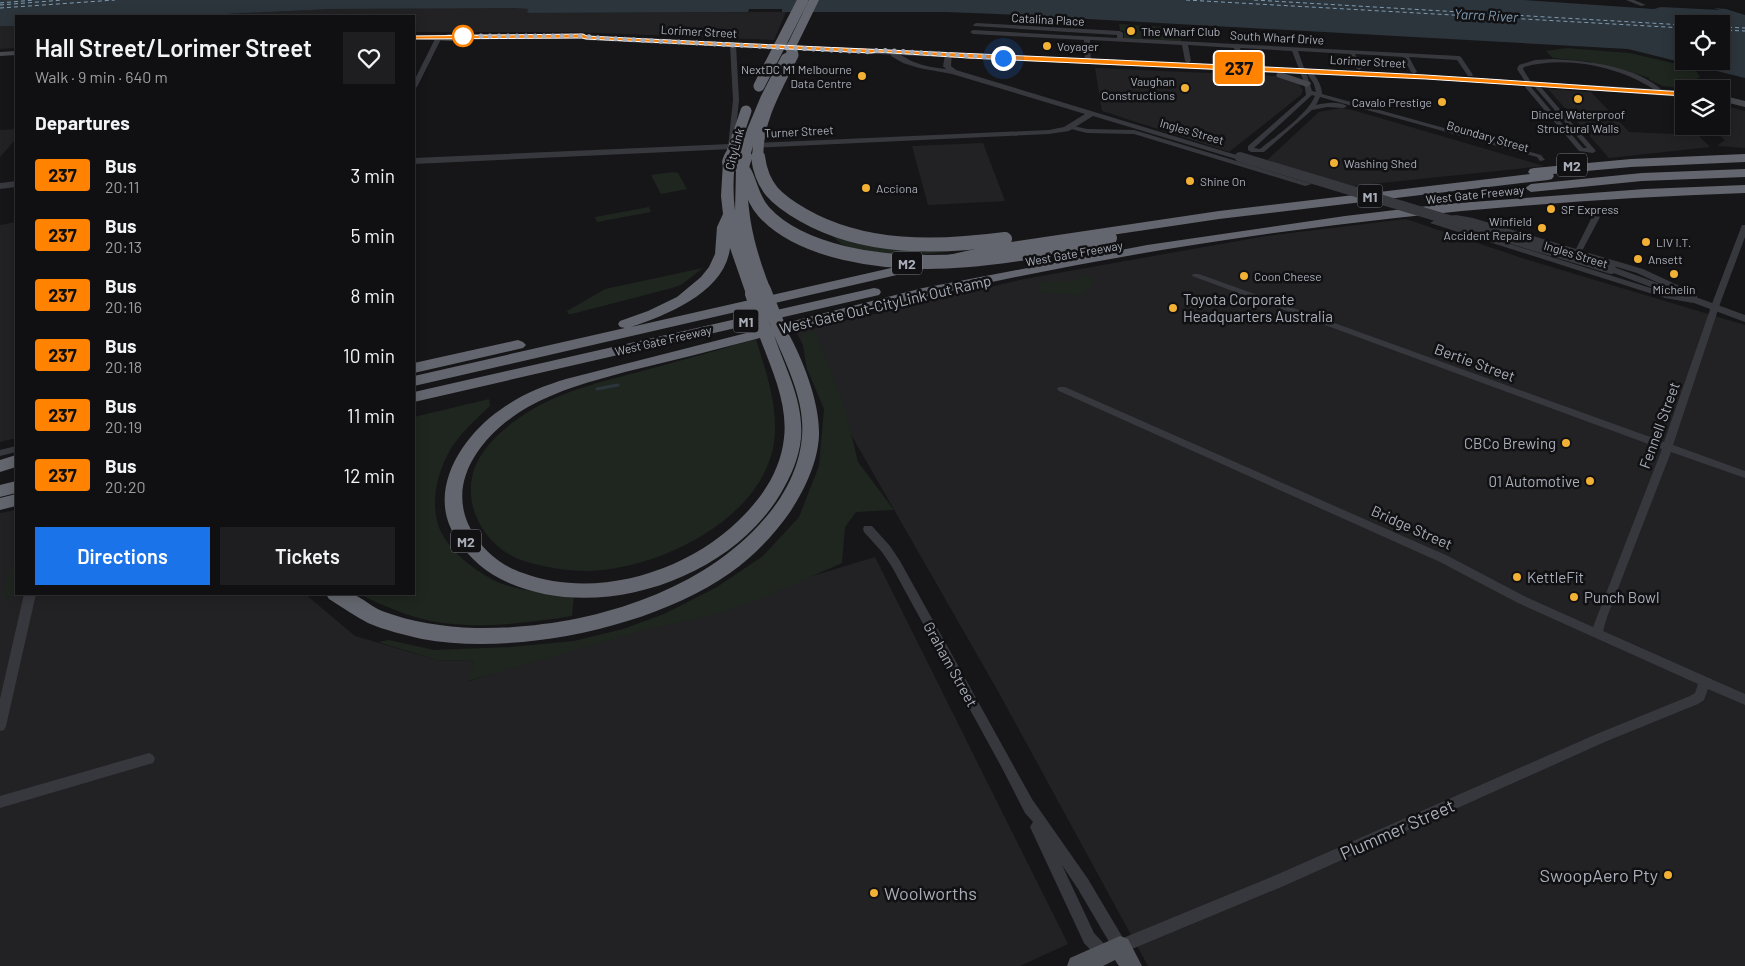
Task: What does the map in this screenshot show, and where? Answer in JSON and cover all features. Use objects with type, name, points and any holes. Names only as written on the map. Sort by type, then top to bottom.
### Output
[{"type":"highway","name":"CityLink","points":[[774,335],[758,292],[737,253],[727,183],[729,162],[739,129],[803,0]]},
{"type":"highway","name":"CityLink","points":[[732,223],[740,198],[742,168],[754,124],[814,0]]},
{"type":"highway","name":"M2","points":[[791,47],[793,55],[766,114],[759,153],[763,177],[769,188],[780,200],[796,212],[824,226],[840,232],[876,240],[911,244],[942,246],[1001,244],[1201,208],[1436,179],[1633,159],[1745,156]]},
{"type":"highway","name":"West Gate Freeway","points":[[415,381],[1001,244],[1433,188],[1624,168],[1745,162]]},
{"type":"highway","name":"M2","points":[[742,168],[748,176],[749,188],[754,199],[764,213],[796,236],[821,247],[871,259],[905,263],[960,262],[1214,220],[1452,191],[1631,172],[1745,166]]},
{"type":"highway","name":"West Gate Freeway","points":[[415,397],[966,272],[1183,234],[1431,199],[1582,182],[1676,175],[1745,173]]},
{"type":"highway","points":[[1350,211],[1597,188],[1745,181]]},
{"type":"highway","points":[[1547,198],[1627,191],[1745,185]]},
{"type":"highway","name":"West Gate Out-CityLink Out Ramp","points":[[774,335],[791,378],[792,443],[783,474],[765,504],[751,520],[713,553],[692,565],[641,583],[614,588],[574,589],[527,582],[503,572],[484,560],[470,547],[457,525],[453,499],[454,487],[462,462],[488,428],[524,402],[572,382],[816,318],[948,286],[1202,240],[1440,207],[1547,198],[1745,189]]},
{"type":"highway","name":"M2","points":[[415,368],[624,324],[663,309],[699,286],[713,272],[722,253],[732,223]]},
{"type":"highway","name":"M1","points":[[415,409],[597,366],[816,318]]},
{"type":"highway","name":"M2","points":[[338,595],[368,613],[400,625],[429,632],[464,635],[501,635],[574,626],[608,618],[683,592],[723,568],[756,540],[773,521],[796,487],[809,448],[811,430],[808,404],[791,378]]},
{"type":"highway","points":[[0,460],[15,456]]},
{"type":"highway","points":[[0,466],[15,461]]},
{"type":"highway","points":[[0,474],[15,470]]},
{"type":"highway","points":[[0,491],[15,487]]},
{"type":"highway","points":[[0,504],[15,500]]},
{"type":"highway","points":[[0,510],[15,506]]},
{"type":"main road","name":"Lorimer Street","points":[[415,37],[586,38],[894,54],[932,54]]},
{"type":"main road","name":"Lorimer Street","points":[[871,52],[886,50],[949,55],[1426,77],[1553,86],[1675,91]]},
{"type":"main road","points":[[0,54],[15,53]]},
{"type":"main road","name":"Lorimer Street","points":[[1176,66],[1274,73],[1305,72],[1328,75],[1438,79]]},
{"type":"main road","points":[[1274,73],[1310,89],[1328,75]]},
{"type":"main road","points":[[1730,102],[1745,106]]},
{"type":"main road","name":"Plummer Street","points":[[1078,966],[1112,956]]},
{"type":"main road","name":"Graham Street","points":[[1112,956],[1131,966]]},
{"type":"street","points":[[1629,0],[1644,5]]},
{"type":"street","name":"Catalina Place","points":[[976,25],[1120,33],[1120,40]]},
{"type":"street","points":[[1049,36],[1050,29]]},
{"type":"street","name":"South Wharf Drive","points":[[973,32],[1459,58],[1470,75]]},
{"type":"street","points":[[415,85],[442,37]]},
{"type":"street","points":[[1087,39],[1088,62]]},
{"type":"street","points":[[1185,43],[1188,61]]},
{"type":"street","points":[[731,147],[736,100],[733,45]]},
{"type":"street","points":[[1236,46],[1242,63]]},
{"type":"street","points":[[1294,49],[1305,72],[1310,89],[1318,95],[1310,108],[1262,151],[1256,152],[1249,149],[1274,127],[1310,89]]},
{"type":"street","points":[[1351,52],[1359,68]]},
{"type":"street","name":"Ingles Street","points":[[894,54],[905,61],[936,70],[953,72],[1642,277],[1745,319]]},
{"type":"street","points":[[949,55],[947,66],[953,72]]},
{"type":"street","points":[[1405,55],[1414,72]]},
{"type":"street","points":[[1530,83],[1526,86],[1581,150],[1593,151],[1537,86],[1530,83],[1520,67],[1545,61],[1590,65],[1648,81],[1659,90]]},
{"type":"street","name":"Boundary Street","points":[[1310,89],[1318,95],[1344,106],[1532,160],[1543,159],[1539,156],[1318,95]]},
{"type":"street","points":[[1310,108],[1327,105],[1344,106]]},
{"type":"street","points":[[1542,105],[1553,105]]},
{"type":"street","name":"Turner Street","points":[[415,161],[1049,132],[1069,127],[1091,114]]},
{"type":"street","points":[[1559,124],[1570,124]]},
{"type":"street","name":"Ingles Street","points":[[1069,127],[1087,131],[1122,130],[1137,132],[1308,184]]},
{"type":"street","points":[[1274,127],[1285,130]]},
{"type":"street","points":[[0,186],[15,184]]},
{"type":"street","points":[[1578,252],[1596,217]]},
{"type":"street","name":"Ingles Street","points":[[1448,218],[1463,218],[1645,273],[1693,298],[1668,296],[1434,222],[1448,218]]},
{"type":"street","name":"Fennell Street","points":[[1597,632],[1601,617],[1668,447],[1715,306],[1745,227]]},
{"type":"street","name":"Bertie Street","points":[[1196,276],[1745,475]]},
{"type":"street","name":"Ingles Street","points":[[1715,306],[1745,313]]},
{"type":"street","name":"Bridge Street","points":[[1062,389],[1444,559],[1522,600],[1745,700]]},
{"type":"street","points":[[0,453],[15,449]]},
{"type":"street","name":"Graham Street","points":[[868,529],[886,549],[896,564],[1027,803],[1089,938],[1112,956]]},
{"type":"street","points":[[0,726],[30,595]]},
{"type":"street","name":"Plummer Street","points":[[1112,956],[1603,738],[1694,700],[1700,696],[1705,682]]},
{"type":"street","points":[[0,802],[149,759]]},
{"type":"street","name":"Graham Street","points":[[1027,803],[1083,884],[1112,956]]},
{"type":"shaded area","points":[[514,8],[529,9],[530,13],[786,12],[774,40],[571,32],[415,32],[415,15],[207,15],[331,9]]},
{"type":"shaded area","points":[[1119,24],[1179,28],[1181,41],[1124,38],[1124,31],[1120,30]]},
{"type":"shaded area","points":[[0,26],[15,26],[15,48],[0,49]]},
{"type":"shaded area","points":[[1566,48],[1630,53],[1675,64],[1675,70],[1694,70],[1700,77],[1695,80],[1675,80],[1675,88],[1663,86],[1648,79],[1650,78],[1609,66],[1592,64],[1592,62],[1553,58],[1546,51]]},
{"type":"shaded area","points":[[1095,68],[1276,76],[1298,83],[1303,90],[1301,95],[1229,152],[1102,111]]},
{"type":"shaded area","points":[[1548,89],[1591,92],[1629,132],[1698,135],[1710,147],[1609,158]]},
{"type":"shaded area","points":[[1730,107],[1745,111],[1745,148],[1717,146],[1725,140],[1720,135],[1730,135]]},
{"type":"shaded area","points":[[1341,108],[1544,166],[1353,186],[1267,160],[1319,112]]},
{"type":"shaded area","points":[[15,129],[15,140],[0,157],[0,130]]},
{"type":"shaded area","points":[[983,143],[1005,201],[928,205],[912,146]]},
{"type":"shaded area","points":[[678,173],[687,189],[661,194],[651,175]]},
{"type":"shaded area","points":[[649,207],[651,212],[597,222],[595,217]]},
{"type":"shaded area","points":[[1406,219],[1525,259],[1745,325],[1745,966],[1148,966],[999,693],[853,438],[796,332],[1024,279],[1266,236]]},
{"type":"shaded area","points":[[15,222],[15,438],[0,442],[0,225]]},
{"type":"shaded area","points":[[831,234],[963,250],[904,257],[848,247],[841,244]]},
{"type":"shaded area","points":[[703,268],[681,285],[672,288],[572,314],[568,314],[567,311],[605,289]]},
{"type":"shaded area","points":[[1085,275],[1095,281],[1082,295],[1041,293],[1037,285],[1045,281],[1075,281],[1079,276]]},
{"type":"shaded area","points":[[815,331],[845,409],[858,462],[894,510],[856,512],[845,527],[842,563],[761,599],[717,614],[645,630],[468,681],[474,661],[437,660],[378,642],[389,640],[434,650],[510,647],[574,641],[623,629],[664,614],[717,587],[763,556],[799,517],[819,466],[824,409],[807,369],[801,334]]},
{"type":"shaded area","points":[[756,339],[773,403],[775,416],[774,443],[765,471],[750,495],[728,517],[702,536],[674,550],[644,561],[615,568],[579,571],[539,565],[512,556],[491,539],[483,529],[472,505],[472,478],[475,468],[492,441],[525,414],[555,398],[587,386]]},
{"type":"shaded area","points":[[489,399],[490,406],[461,435],[444,462],[438,479],[435,497],[438,524],[447,542],[455,551],[472,567],[491,579],[537,592],[574,595],[572,616],[502,624],[448,624],[412,616],[361,595],[415,595],[415,417]]},
{"type":"shaded area","points":[[15,510],[15,595],[306,595],[355,636],[437,660],[474,661],[469,681],[875,557],[1068,944],[1020,966],[0,966],[0,513]]},
{"type":"shaded area","points":[[15,566],[16,595],[3,599],[10,567]]},
{"type":"water","name":"Yarra River","points":[[0,0],[1523,0],[1654,9],[1661,7],[1720,10],[1714,8],[1726,9],[1745,15],[1745,78],[1713,70],[1730,70],[1730,15],[1675,15],[1675,61],[1628,49],[945,12],[782,12],[782,9],[749,9],[748,12],[530,13],[527,12],[528,9],[513,8],[331,9],[207,15],[15,15],[15,26],[0,26]]},
{"type":"waterway","points":[[597,389],[618,385]]},
{"type":"ferry route","points":[[0,3],[34,0]]},
{"type":"ferry route","points":[[0,5],[63,0]]},
{"type":"ferry route","points":[[0,8],[115,0]]},
{"type":"ferry route","points":[[1186,0],[1675,27]]},
{"type":"ferry route","points":[[1254,0],[1675,24]]},
{"type":"ferry route","points":[[1730,27],[1745,28]]},
{"type":"ferry route","points":[[1730,30],[1745,31]]},
{"type":"bus line","name":"237","points":[[415,37],[583,36],[586,38],[871,52],[878,50],[902,51],[968,56],[1426,77],[1675,93]]},
{"type":"place","name":"The Wharf Club","points":[[1131,31]]},
{"type":"place","name":"Voyager","points":[[1047,46]]},
{"type":"place","name":"NextDC M1 Melbourne Data Centre","points":[[862,76]]},
{"type":"place","name":"Vaughan Constructions","points":[[1185,88]]},
{"type":"place","name":"Dincel Waterproof Structural Walls","points":[[1578,99]]},
{"type":"place","name":"Cavalo Prestige","points":[[1442,102]]},
{"type":"place","name":"Washing Shed","points":[[1334,163]]},
{"type":"place","name":"Shine On","points":[[1190,181]]},
{"type":"place","name":"Acciona","points":[[866,188]]},
{"type":"place","name":"SF Express","points":[[1551,209]]},
{"type":"place","name":"Winfield Accident Repairs","points":[[1542,228]]},
{"type":"place","name":"LIV I.T.","points":[[1646,242]]},
{"type":"place","name":"Ansett","points":[[1638,259]]},
{"type":"place","name":"Michelin","points":[[1674,274]]},
{"type":"place","name":"Coon Cheese","points":[[1244,276]]},
{"type":"place","name":"Toyota Corporate Headquarters Australia","points":[[1173,308]]},
{"type":"place","name":"CBCo Brewing","points":[[1566,443]]},
{"type":"place","name":"01 Automotive","points":[[1590,481]]},
{"type":"place","name":"KettleFit","points":[[1517,577]]},
{"type":"place","name":"Punch Bowl","points":[[1574,597]]},
{"type":"place","name":"SwoopAero Pty","points":[[1668,875]]},
{"type":"place","name":"Woolworths","points":[[874,893]]},
{"type":"route","points":[[463,36],[583,36],[586,38],[871,52],[878,50],[902,51],[1003,58]]}]
